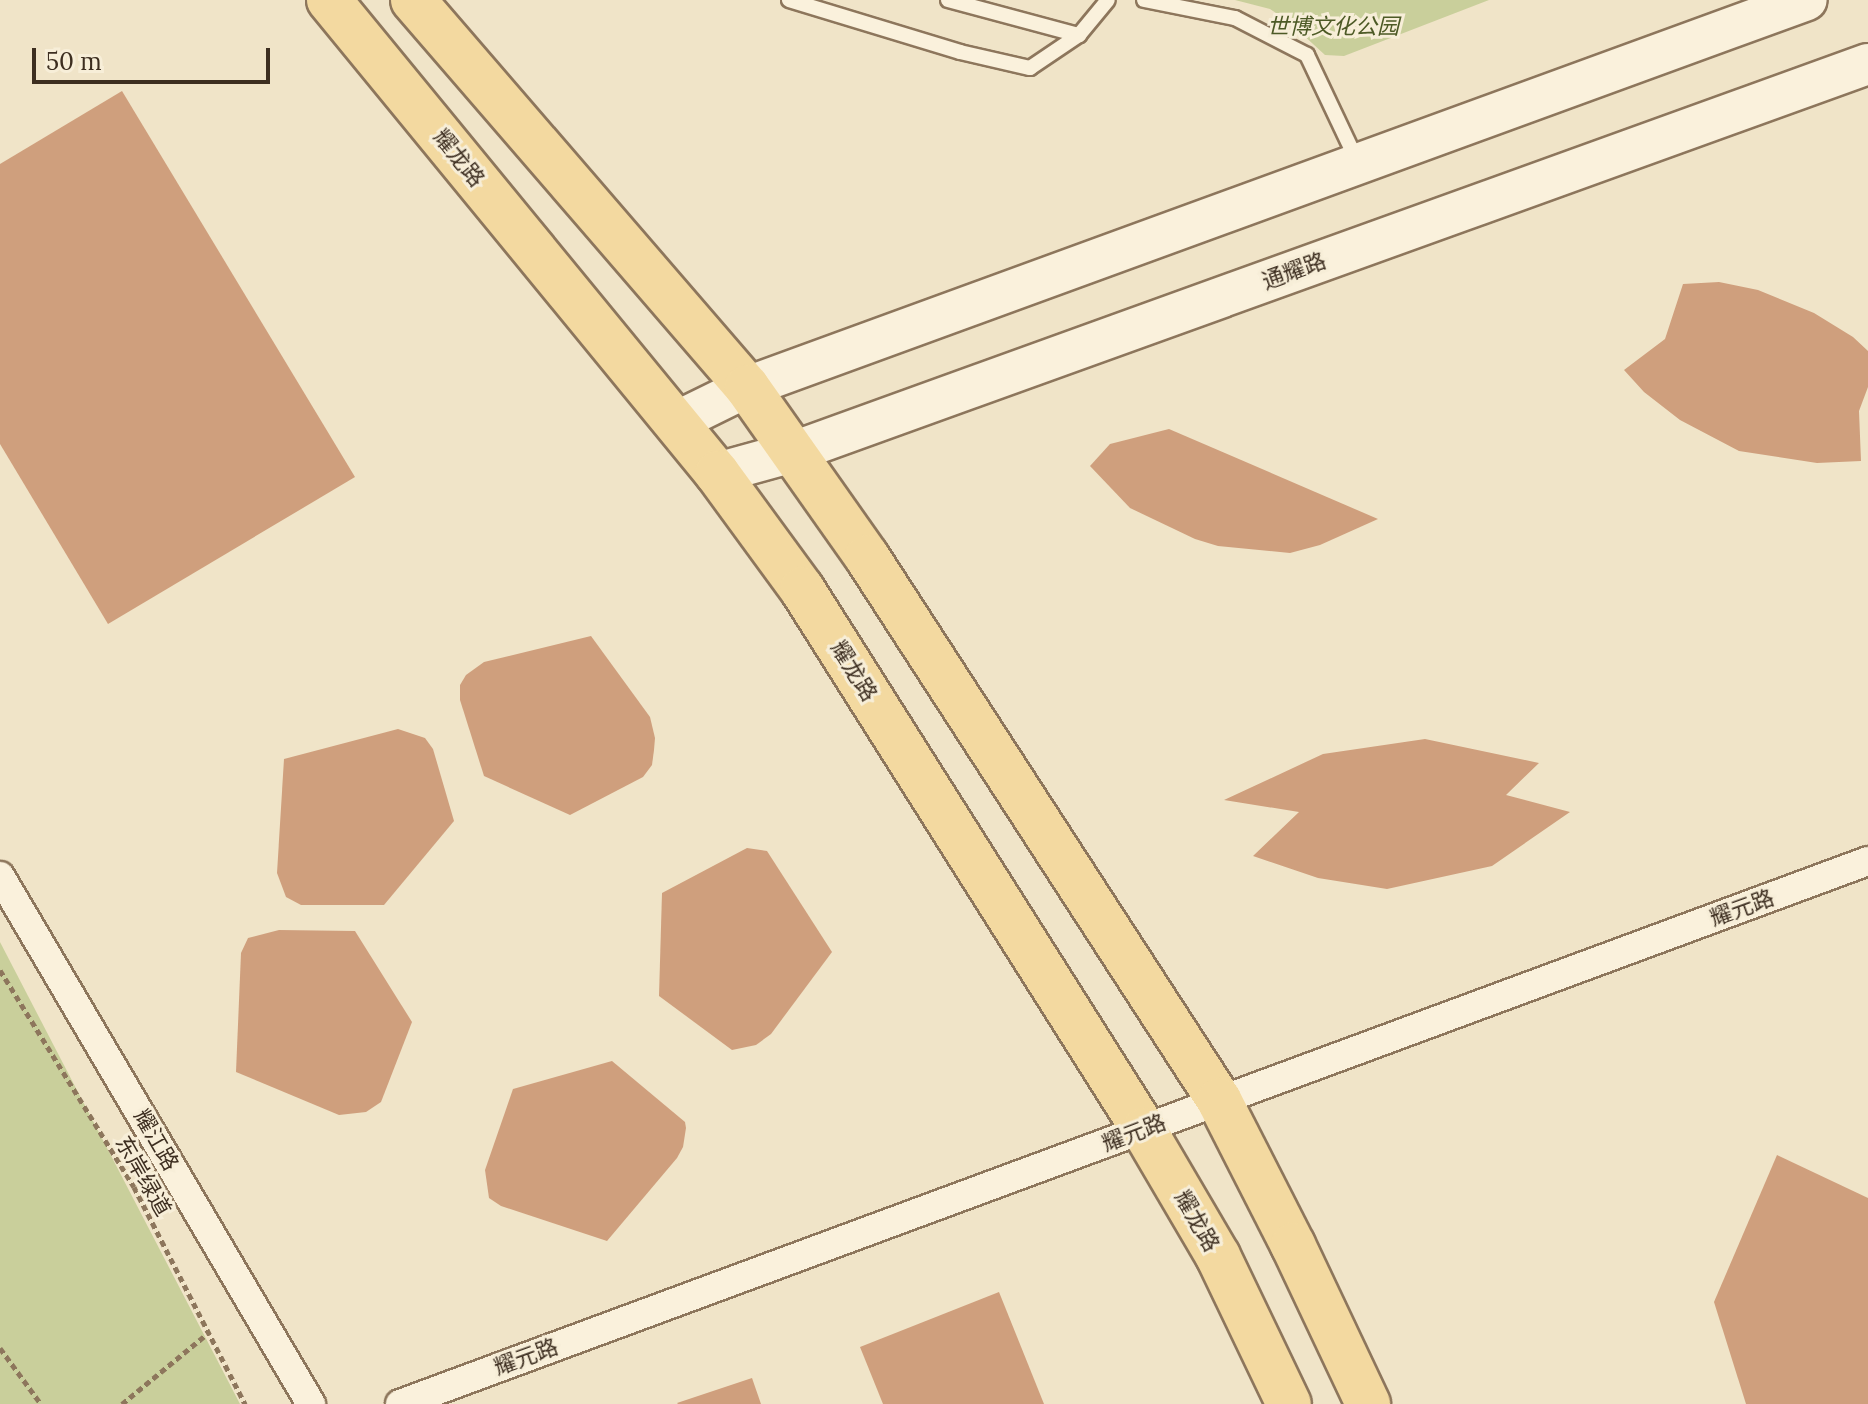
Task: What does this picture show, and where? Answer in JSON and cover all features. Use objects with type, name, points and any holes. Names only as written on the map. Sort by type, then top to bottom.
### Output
[{"type":"main road","name":"耀龙路","points":[[329,0],[717,473],[802,589],[1144,1130],[1218,1256],[1289,1404]]},
{"type":"main road","points":[[413,0],[747,387],[867,557],[1219,1100],[1368,1404]]},
{"type":"street","points":[[676,422],[747,387],[1807,0]]},
{"type":"street","name":"通耀路","points":[[717,473],[793,452],[1868,64]]},
{"type":"street","name":"耀元路","points":[[400,1404],[1868,861]]},
{"type":"street","name":"耀江路","points":[[0,876],[311,1404]]},
{"type":"lane","points":[[789,0],[960,52],[1030,68],[1079,35],[1108,0]]},
{"type":"lane","points":[[948,0],[1079,35]]},
{"type":"lane","points":[[1144,0],[1235,18],[1307,55],[1358,164]]},
{"type":"path","name":"东岸绿道","points":[[0,970],[134,1187],[245,1404]]},
{"type":"path","points":[[122,1404],[208,1333]]},
{"type":"path","points":[[0,1348],[41,1404]]},
{"type":"green space","name":"世博文化公园","points":[[1235,0],[1489,0],[1344,56],[1325,55],[1270,9]]},
{"type":"green space","points":[[0,942],[240,1404],[0,1404]]},
{"type":"building","points":[[122,91],[355,477],[108,624],[0,444],[0,164]]},
{"type":"building","points":[[1719,282],[1758,290],[1814,313],[1853,337],[1868,351],[1868,387],[1859,411],[1861,461],[1817,463],[1739,451],[1680,420],[1644,392],[1624,370],[1665,339],[1683,284]]},
{"type":"building","points":[[1169,429],[1378,519],[1320,545],[1290,553],[1218,546],[1195,539],[1130,508],[1090,466],[1110,444]]},
{"type":"building","points":[[591,636],[650,717],[655,738],[654,750],[652,765],[643,777],[570,815],[484,776],[460,700],[460,685],[466,675],[484,662]]},
{"type":"building","points":[[398,729],[425,738],[433,749],[454,821],[384,905],[301,905],[286,897],[277,873],[284,759]]},
{"type":"building","points":[[1425,739],[1539,763],[1506,795],[1570,812],[1492,866],[1387,889],[1318,878],[1253,856],[1299,812],[1224,800],[1323,754]]},
{"type":"building","points":[[747,848],[767,851],[832,952],[771,1034],[756,1045],[732,1050],[659,996],[662,893]]},
{"type":"building","points":[[279,930],[355,931],[412,1022],[381,1102],[366,1112],[339,1115],[236,1072],[241,953],[248,938]]},
{"type":"building","points":[[612,1061],[685,1122],[686,1128],[683,1147],[677,1158],[607,1241],[501,1206],[489,1198],[485,1170],[513,1089]]},
{"type":"building","points":[[1777,1155],[1868,1198],[1868,1404],[1746,1404],[1714,1302]]},
{"type":"building","points":[[999,1292],[1044,1404],[883,1404],[860,1347]]},
{"type":"building","points":[[752,1378],[761,1404],[677,1403]]}]
